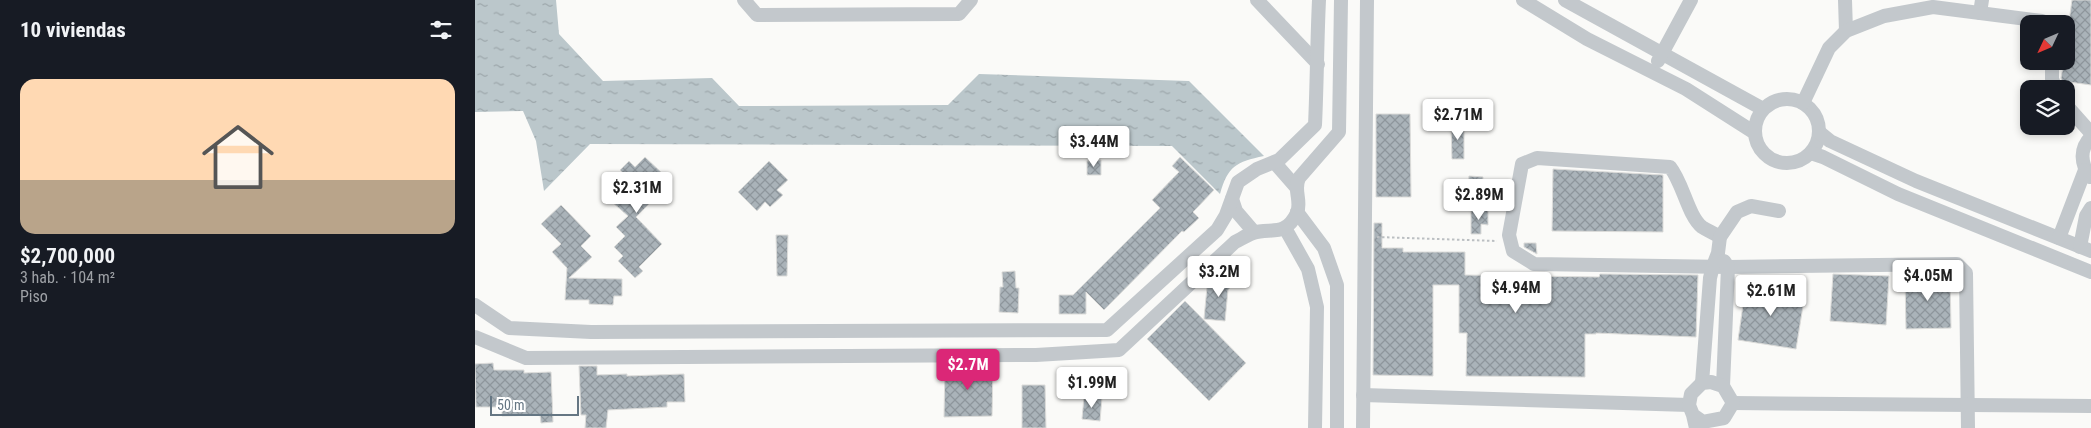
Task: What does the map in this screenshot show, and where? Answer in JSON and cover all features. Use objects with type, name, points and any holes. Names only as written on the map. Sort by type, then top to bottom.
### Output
[{"type":"street","points":[[743,0],[757,15],[959,14],[971,0]]},
{"type":"street","points":[[1257,0],[1318,64]]},
{"type":"street","points":[[475,305],[509,328],[591,332],[1107,330],[1217,230],[1239,182],[1257,169],[1275,163],[1315,125],[1319,0]]},
{"type":"street","points":[[1295,186],[1299,178],[1339,132],[1341,0]]},
{"type":"street","points":[[1363,428],[1367,0]]},
{"type":"street","points":[[1523,0],[1587,39],[1686,89],[1755,133]]},
{"type":"street","points":[[1565,0],[1763,110]]},
{"type":"street","points":[[1653,72],[1691,0]]},
{"type":"street","points":[[1845,0],[1846,31]]},
{"type":"street","points":[[1803,103],[1829,48],[1846,31],[1884,16],[1933,7],[1981,7],[2020,16]]},
{"type":"street","points":[[1782,100],[1803,103],[1815,115],[1819,132],[1815,147],[1811,153],[1802,160],[1792,163],[1777,161],[1763,153],[1757,144],[1755,133],[1758,117],[1763,110],[1771,103],[1782,100]]},
{"type":"street","points":[[2075,115],[2091,133]]},
{"type":"street","points":[[1819,132],[1831,141],[1916,181],[2082,248]]},
{"type":"street","points":[[2059,238],[2070,210],[2088,174],[2082,155],[2091,137]]},
{"type":"street","points":[[1811,153],[1898,194],[2091,272]]},
{"type":"street","points":[[1720,237],[1702,226],[1695,218],[1678,177],[1669,167],[1537,158],[1522,164],[1509,236],[1513,251],[1534,264],[1715,260],[1728,267],[1957,264],[1966,273],[1968,428]]},
{"type":"street","points":[[475,337],[526,358],[1036,354],[1119,350],[1235,242],[1254,232],[1273,232],[1285,228],[1297,212],[1298,198],[1295,186],[1275,163]]},
{"type":"street","points":[[1232,199],[1236,211],[1254,232]]},
{"type":"street","points":[[1702,383],[1715,260],[1720,237],[1737,212],[1751,206],[1779,211]]},
{"type":"street","points":[[2070,210],[2090,214],[2082,248],[2071,263]]},
{"type":"street","points":[[1297,212],[1324,248],[1337,285],[1337,428]]},
{"type":"street","points":[[1285,228],[1307,269],[1317,306],[1315,428]]},
{"type":"street","points":[[1728,267],[1723,386],[1733,403]]},
{"type":"street","points":[[1693,416],[1691,394],[1702,383],[1711,382],[1723,386]]},
{"type":"street","points":[[1363,396],[1693,416],[1703,422],[1723,423],[1733,403]]},
{"type":"street","points":[[1733,403],[2091,406]]},
{"type":"path","points":[[1365,237],[1510,241]]},
{"type":"water","points":[[475,0],[556,0],[559,34],[603,81],[712,78],[739,106],[948,105],[979,74],[1189,81],[1264,156],[1240,163],[1234,167],[1226,177],[1220,194],[1172,146],[590,144],[544,191],[536,141],[523,111],[475,112]]},
{"type":"building","points":[[2072,0],[2091,0],[2091,85],[2075,83],[2075,80],[2062,80],[2061,78],[2062,70],[2075,70],[2075,15],[2070,15]]},
{"type":"building","points":[[1376,114],[1410,114],[1411,197],[1376,197]]},
{"type":"building","points":[[1451,123],[1464,123],[1464,159],[1452,159]]},
{"type":"building","points":[[645,157],[664,175],[659,181],[666,187],[636,217],[662,244],[639,267],[643,271],[635,278],[618,261],[623,256],[614,247],[625,236],[616,227],[628,216],[612,202],[625,189],[618,182],[625,175],[620,170],[629,161],[635,167]]},
{"type":"building","points":[[1180,157],[1214,190],[1193,212],[1199,218],[1184,232],[1182,231],[1104,310],[1086,292],[1086,314],[1059,314],[1059,295],[1073,295],[1160,208],[1152,200],[1179,172],[1172,166]]},
{"type":"building","points":[[1101,160],[1101,175],[1087,175],[1087,161]]},
{"type":"building","points":[[769,161],[788,180],[777,190],[783,195],[770,207],[765,202],[757,211],[738,192]]},
{"type":"building","points":[[1553,169],[1663,175],[1663,232],[1552,231]]},
{"type":"building","points":[[1469,176],[1483,177],[1482,191],[1468,191]]},
{"type":"building","points":[[561,205],[591,236],[581,246],[592,257],[569,278],[622,279],[622,296],[614,296],[613,305],[589,304],[589,300],[565,300],[567,268],[552,252],[561,244],[541,224]]},
{"type":"building","points":[[1471,210],[1488,210],[1488,225],[1481,224],[1481,234],[1471,234]]},
{"type":"building","points":[[1374,223],[1382,223],[1382,248],[1403,248],[1403,252],[1465,252],[1465,275],[1599,277],[1600,274],[1698,275],[1696,337],[1585,334],[1585,377],[1466,376],[1467,333],[1459,333],[1459,285],[1433,285],[1433,376],[1373,375]]},
{"type":"building","points":[[776,235],[788,235],[787,276],[777,276]]},
{"type":"building","points":[[1524,243],[1536,243],[1537,254],[1524,247]]},
{"type":"building","points":[[1231,269],[1239,277],[1228,290],[1225,321],[1204,319],[1207,287],[1214,287]]},
{"type":"building","points":[[1015,271],[1016,288],[1019,288],[1018,313],[999,312],[1000,287],[1003,287],[1002,272]]},
{"type":"building","points":[[1833,274],[1889,276],[1886,325],[1830,321]]},
{"type":"building","points":[[1950,275],[1951,328],[1906,329],[1905,276]]},
{"type":"building","points":[[1746,284],[1805,294],[1796,349],[1738,340]]},
{"type":"building","points":[[1185,301],[1246,363],[1209,401],[1147,339]]},
{"type":"building","points":[[493,363],[494,370],[524,370],[524,373],[551,372],[553,422],[541,423],[540,415],[502,416],[502,407],[476,407],[475,364]]},
{"type":"building","points":[[945,365],[993,365],[992,416],[944,417]]},
{"type":"building","points":[[579,366],[597,366],[597,375],[684,374],[685,402],[667,402],[667,407],[608,410],[606,428],[585,428],[586,415],[581,415]]},
{"type":"building","points":[[1123,378],[1126,392],[1105,395],[1103,381]]},
{"type":"building","points":[[1022,385],[1045,385],[1046,428],[1022,428]]},
{"type":"building","points":[[1084,397],[1102,397],[1100,421],[1082,419]]}]
